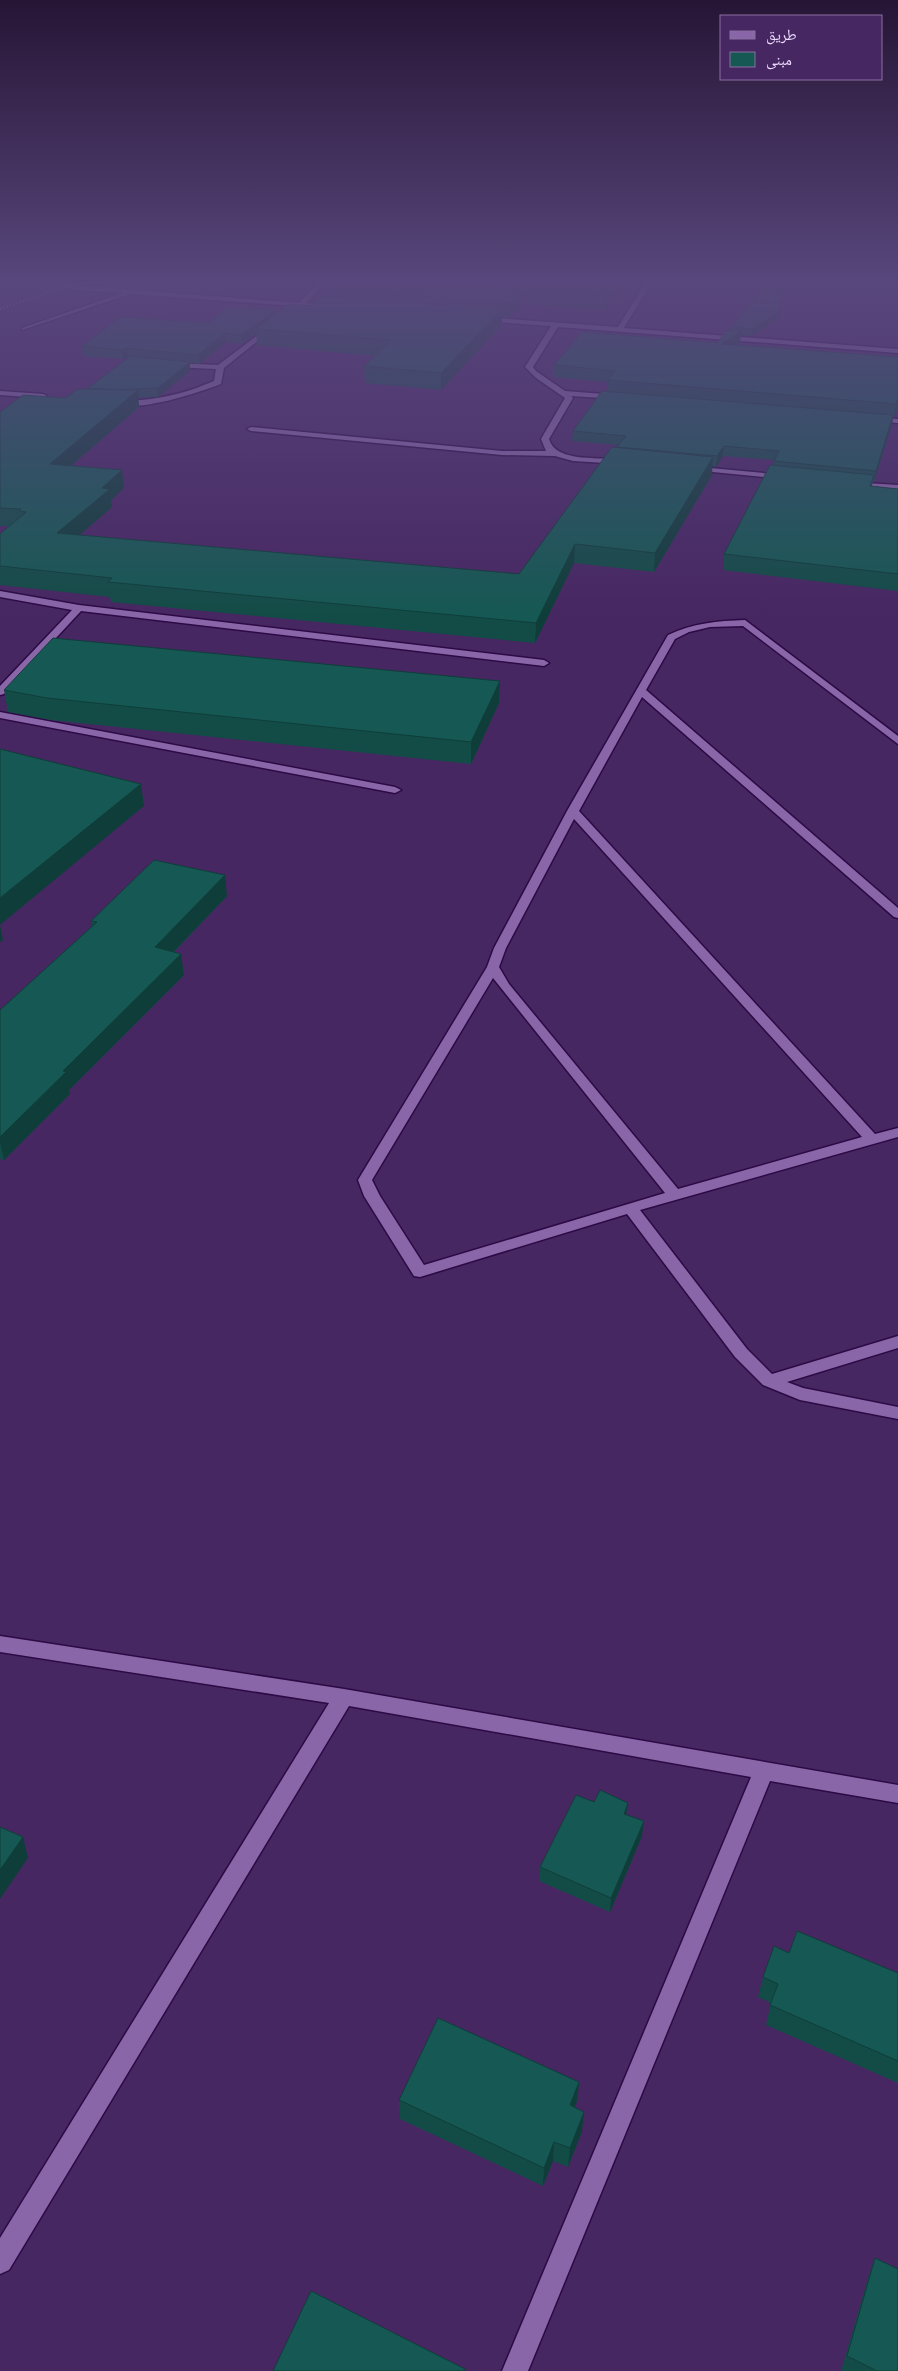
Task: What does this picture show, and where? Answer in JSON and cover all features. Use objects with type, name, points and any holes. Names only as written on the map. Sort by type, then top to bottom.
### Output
[{"type":"street","points":[[114,402],[173,399],[195,393]]},
{"type":"street","points":[[564,393],[623,398]]},
{"type":"street","points":[[556,454],[548,449],[545,439],[569,398],[564,393]]},
{"type":"street","points":[[0,394],[47,397]]},
{"type":"street","points":[[859,418],[898,421]]},
{"type":"street","points":[[251,429],[502,453],[556,454],[627,462]]},
{"type":"street","points":[[685,468],[792,478]]},
{"type":"street","points":[[840,482],[898,488]]},
{"type":"street","points":[[0,594],[79,608],[544,663]]},
{"type":"street","points":[[0,692],[79,608]]},
{"type":"street","points":[[898,741],[746,623],[710,624],[686,630],[672,638],[573,811],[500,948],[493,967],[365,1180],[372,1196],[420,1272],[630,1208],[898,1132]]},
{"type":"street","points":[[642,691],[898,914]]},
{"type":"street","points":[[0,715],[395,790]]},
{"type":"street","points":[[573,811],[872,1139]]},
{"type":"street","points":[[493,967],[503,985],[675,1195]]},
{"type":"street","points":[[630,1208],[741,1352],[769,1381],[800,1394],[898,1413]]},
{"type":"street","points":[[769,1381],[898,1342]]},
{"type":"street","points":[[0,1644],[344,1697],[898,1794]]},
{"type":"street","points":[[0,2260],[344,1697]]},
{"type":"street","points":[[514,2371],[764,1770]]},
{"type":"building","points":[[73,393],[135,393],[50,464],[122,470],[102,488],[110,489],[57,533],[519,574],[612,447],[713,457],[655,553],[575,544],[536,623],[108,582],[112,578],[0,566],[0,534],[26,512],[19,511],[21,509],[0,508],[0,412],[23,395],[65,398]]},
{"type":"building","points":[[601,393],[622,393],[893,415],[876,471],[774,461],[779,451],[724,446],[717,456],[617,447],[626,436],[573,431]]},
{"type":"building","points":[[760,393],[898,393],[896,404]]},
{"type":"building","points":[[770,465],[874,475],[870,486],[898,489],[898,574],[724,554]]},
{"type":"building","points":[[53,638],[500,681],[471,742],[47,698],[4,690]]},
{"type":"building","points":[[0,749],[141,784],[0,898]]},
{"type":"building","points":[[154,860],[225,875],[155,947],[181,954],[63,1071],[66,1072],[0,1137],[0,1010],[97,922],[91,921]]},
{"type":"building","points":[[600,1790],[628,1803],[624,1814],[644,1821],[611,1898],[540,1867],[576,1795],[594,1802]]},
{"type":"building","points":[[0,1827],[23,1837],[0,1870]]},
{"type":"building","points":[[797,1931],[898,1973],[898,2061],[770,2005],[778,1984],[763,1977],[774,1946],[789,1953]]},
{"type":"building","points":[[438,2018],[579,2082],[570,2105],[584,2112],[570,2148],[554,2142],[544,2168],[399,2100]]},
{"type":"building","points":[[875,2258],[898,2269],[898,2371],[877,2371],[847,2356]]},
{"type":"building","points":[[311,2291],[465,2369],[464,2371],[273,2371]]}]
